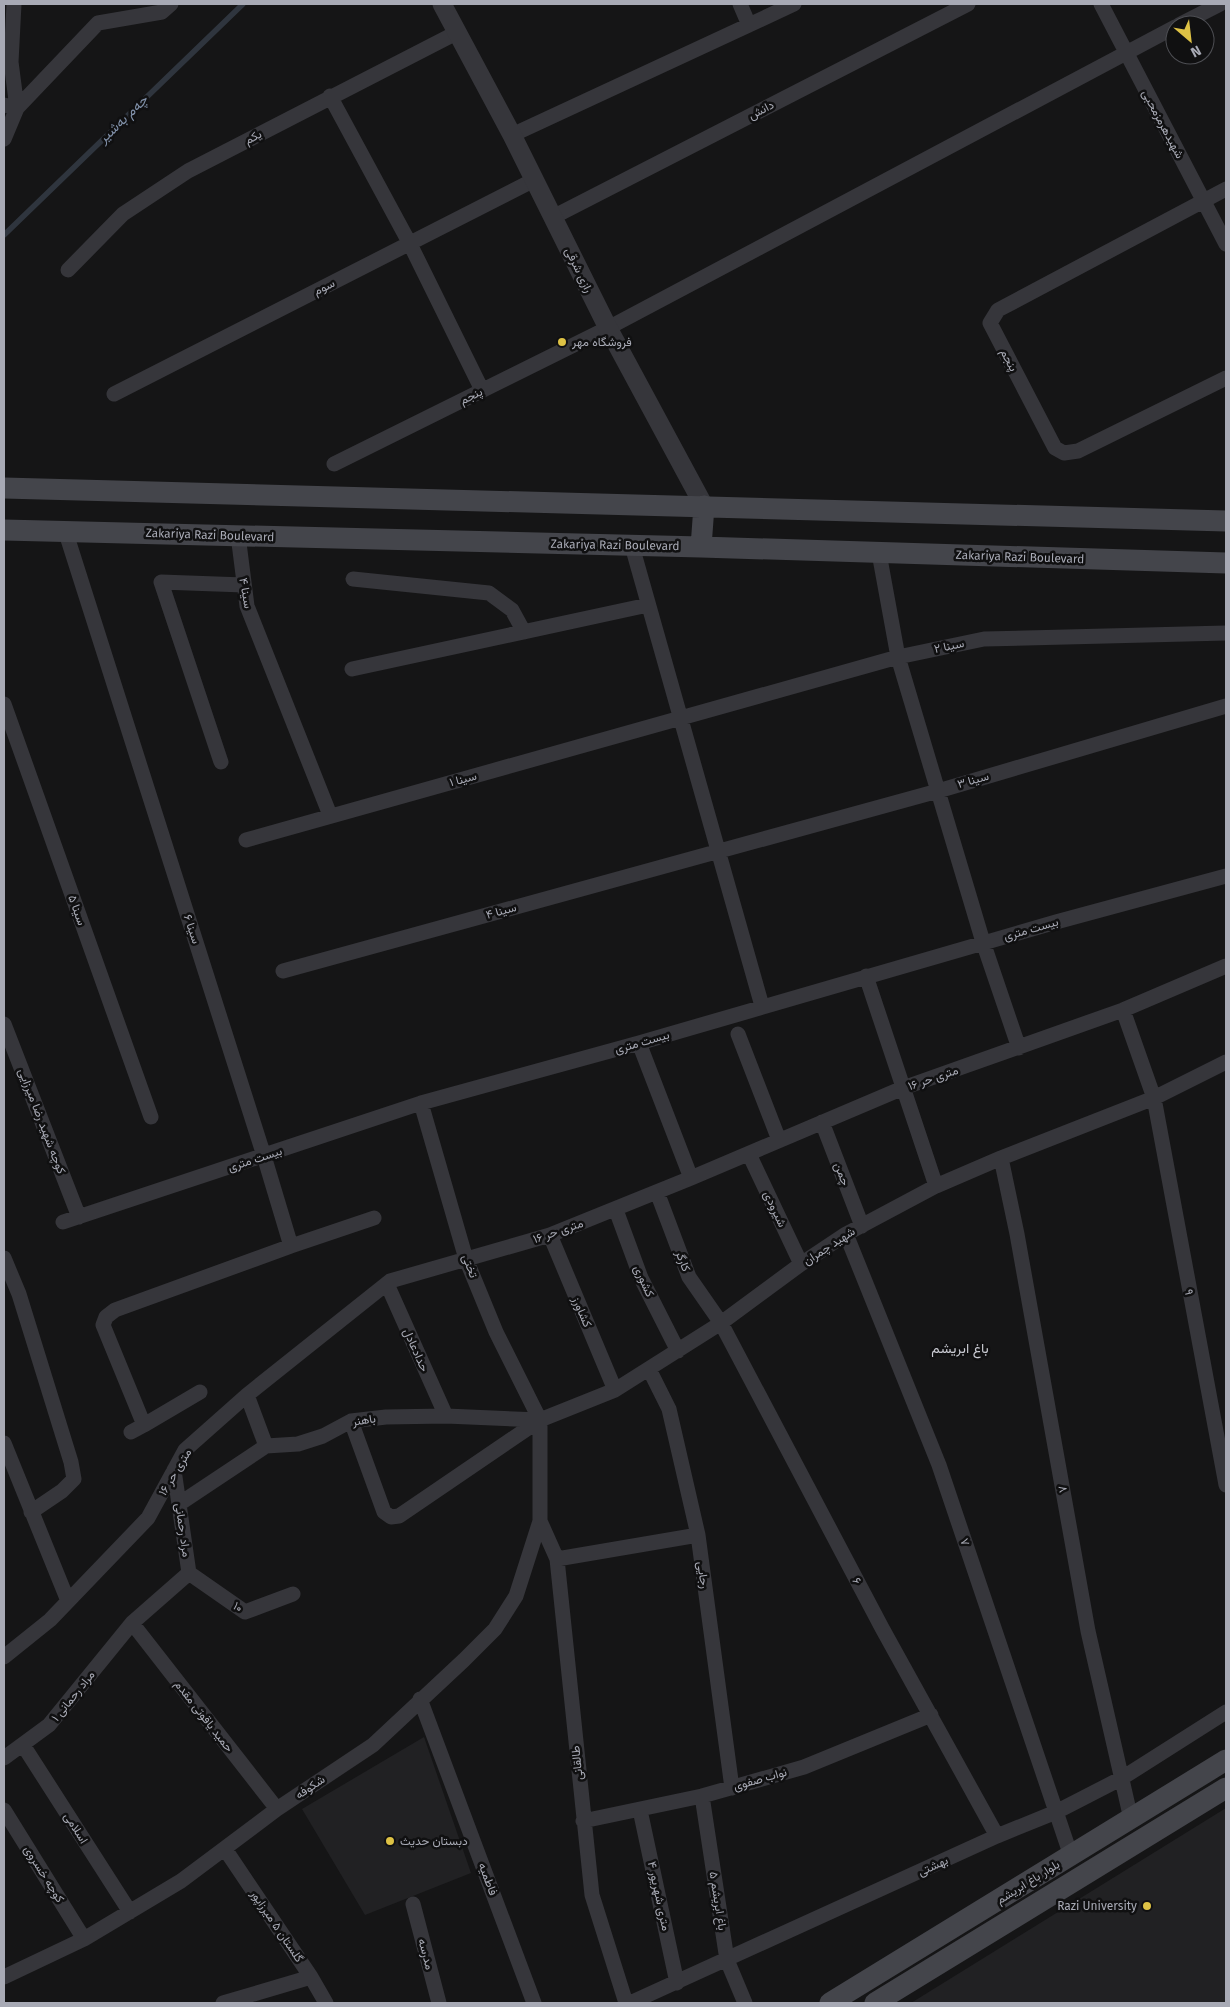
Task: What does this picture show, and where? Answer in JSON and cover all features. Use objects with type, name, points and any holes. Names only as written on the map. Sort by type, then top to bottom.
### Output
[{"type":"main road","points":[[4,488],[1226,521]]},
{"type":"main road","points":[[701,547],[704,506]]},
{"type":"main road","name":"Zakariya Razi Boulevard","points":[[4,530],[701,547],[1226,563]]},
{"type":"main road","name":"بلوار باغ ابریشم","points":[[830,2003],[1226,1760]]},
{"type":"main road","name":"بلوار باغ ابریشم","points":[[875,2003],[1226,1788]]},
{"type":"street","points":[[4,139],[10,106],[8,61],[14,4]]},
{"type":"street","points":[[10,106],[98,23],[162,12],[171,4]]},
{"type":"street","name":"رازی شرقی","points":[[442,4],[512,135],[608,328],[704,506]]},
{"type":"street","points":[[740,4],[748,24]]},
{"type":"street","points":[[512,135],[794,4]]},
{"type":"street","name":"دانش","points":[[553,217],[968,4]]},
{"type":"street","name":"شهیدهرمزمحبی","points":[[1101,4],[1226,244]]},
{"type":"street","points":[[1199,15],[1220,4]]},
{"type":"street","name":"یکم","points":[[68,270],[123,214],[188,171],[330,96],[458,32]]},
{"type":"street","name":"پنجم","points":[[334,464],[608,328],[1165,32]]},
{"type":"street","points":[[330,96],[410,244],[482,390]]},
{"type":"street","name":"سوم","points":[[114,394],[534,180]]},
{"type":"street","points":[[1203,201],[1226,189]]},
{"type":"street","name":"پنجم","points":[[1203,201],[998,310],[990,323],[1055,448],[1064,453],[1078,452],[1226,378]]},
{"type":"street","name":"سینا ۶","points":[[65,530],[291,1246]]},
{"type":"street","name":"سینا ۴","points":[[238,535],[247,606],[330,815]]},
{"type":"street","points":[[632,546],[762,1006]]},
{"type":"street","points":[[879,553],[898,657],[984,942],[1019,1048]]},
{"type":"street","points":[[353,579],[490,593],[512,610],[524,632]]},
{"type":"street","points":[[222,762],[161,582],[244,585]]},
{"type":"street","points":[[352,669],[648,605]]},
{"type":"street","name":"سینا ۲","points":[[680,719],[898,657],[984,639],[1226,633]]},
{"type":"street","name":"سینا ۵","points":[[4,704],[151,1117]]},
{"type":"street","name":"سینا ۳","points":[[718,850],[938,791],[1226,706]]},
{"type":"street","name":"۱ سینا","points":[[246,840],[330,815],[680,719]]},
{"type":"street","name":"سینا ۴","points":[[283,971],[718,850]]},
{"type":"street","name":"بیست متری","points":[[63,1222],[420,1103],[639,1043],[984,942],[1226,876]]},
{"type":"street","name":"۱۶ متری حر","points":[[4,1657],[50,1620],[148,1518],[185,1450],[247,1395],[390,1281],[550,1234],[616,1210],[903,1088],[1123,1010],[1226,966]]},
{"type":"street","points":[[866,976],[936,1186]]},
{"type":"street","name":"۹","points":[[1123,1010],[1154,1098],[1226,1485]]},
{"type":"street","name":"کوچه شهید رضا میرزایی","points":[[4,1024],[79,1217]]},
{"type":"street","points":[[738,1034],[779,1140]]},
{"type":"street","points":[[639,1043],[691,1178]]},
{"type":"street","name":"شهید چمران","points":[[540,1420],[615,1390],[721,1323],[801,1264],[846,1234],[936,1186],[1001,1158],[1154,1098],[1226,1062]]},
{"type":"street","name":"تختی","points":[[420,1103],[466,1259],[496,1332],[540,1420]]},
{"type":"street","name":"چمن","points":[[822,1122],[862,1226]]},
{"type":"street","name":"شیرودی","points":[[749,1154],[801,1264]]},
{"type":"street","name":"۸","points":[[1001,1158],[1018,1234],[1088,1631],[1131,1819]]},
{"type":"street","name":"کارگر","points":[[657,1192],[689,1277],[721,1323]]},
{"type":"street","name":"کشوری","points":[[616,1210],[641,1278],[678,1350]]},
{"type":"street","points":[[200,1392],[138,1429],[103,1325],[106,1317],[115,1310],[374,1218]]},
{"type":"street","name":"کشاورز","points":[[550,1234],[615,1390]]},
{"type":"street","name":"۷","points":[[846,1234],[939,1465],[1071,1856]]},
{"type":"street","points":[[4,1258],[19,1294],[71,1462],[74,1479],[62,1491],[31,1512]]},
{"type":"street","name":"حدادعادل","points":[[387,1284],[446,1416]]},
{"type":"street","name":"۶","points":[[721,1323],[930,1716],[997,1836]]},
{"type":"street","name":"رجایی","points":[[648,1369],[668,1409],[698,1535],[732,1788]]},
{"type":"street","points":[[179,1504],[266,1446],[247,1395]]},
{"type":"street","name":"باهنر","points":[[266,1446],[298,1444],[323,1436],[351,1421],[386,1417],[446,1416],[540,1420]]},
{"type":"street","points":[[351,1421],[384,1512],[391,1517],[399,1516],[540,1420]]},
{"type":"street","points":[[540,1420],[540,1521]]},
{"type":"street","points":[[4,1443],[68,1601]]},
{"type":"street","name":"مراد رحمانی","points":[[132,1624],[189,1573],[174,1470]]},
{"type":"street","name":"طالقانی","points":[[540,1521],[557,1559],[592,1895],[626,2003]]},
{"type":"street","name":"شکوفه","points":[[4,1977],[84,1939],[181,1881],[277,1809],[373,1745],[495,1629],[516,1596],[540,1521]]},
{"type":"street","points":[[557,1559],[698,1535]]},
{"type":"street","name":"۱۰","points":[[189,1573],[245,1612],[294,1594]]},
{"type":"street","name":"مراد رحمانی ۱","points":[[4,1758],[49,1725],[132,1624]]},
{"type":"street","name":"حمید یاقوتی مقدم","points":[[132,1624],[277,1809]]},
{"type":"street","name":"فاطمیه","points":[[420,1699],[534,2003]]},
{"type":"street","name":"بهشتی","points":[[630,2003],[678,1983],[997,1836],[1056,1812],[1122,1778],[1226,1712]]},
{"type":"street","name":"نواب صفوی","points":[[583,1821],[702,1796],[804,1767],[930,1716]]},
{"type":"street","name":"اسلامی","points":[[23,1745],[130,1912]]},
{"type":"street","name":"باغ ابریشم ۵","points":[[702,1796],[727,1960],[745,2003]]},
{"type":"street","name":"کوچه خسروی","points":[[4,1810],[84,1939]]},
{"type":"street","name":"۴ متری شهریور","points":[[640,1810],[678,1983]]},
{"type":"street","name":"گلستان ۵ میرزاپور","points":[[226,1849],[311,1977],[326,2003]]},
{"type":"street","name":"مدرسه","points":[[413,1904],[439,2003]]},
{"type":"street","points":[[223,2003],[311,1977]]},
{"type":"shaded area","name":"دبستان حدیث","points":[[424,1737],[471,1873],[365,1915],[302,1809]]},
{"type":"shaded area","name":"Razi University","points":[[1226,1808],[1226,2003],[911,2003]]},
{"type":"waterway","name":"چەم بەشیر","points":[[4,235],[243,4]]},
{"type":"place","name":"فروشگاه مهر","points":[[562,342]]},
{"type":"place","name":"دبستان حدیث","points":[[390,1841]]},
{"type":"place","name":"Razi University","points":[[1147,1906]]},
{"type":"district","name":"باغ ابریشم","points":[[960,1348]]}]
